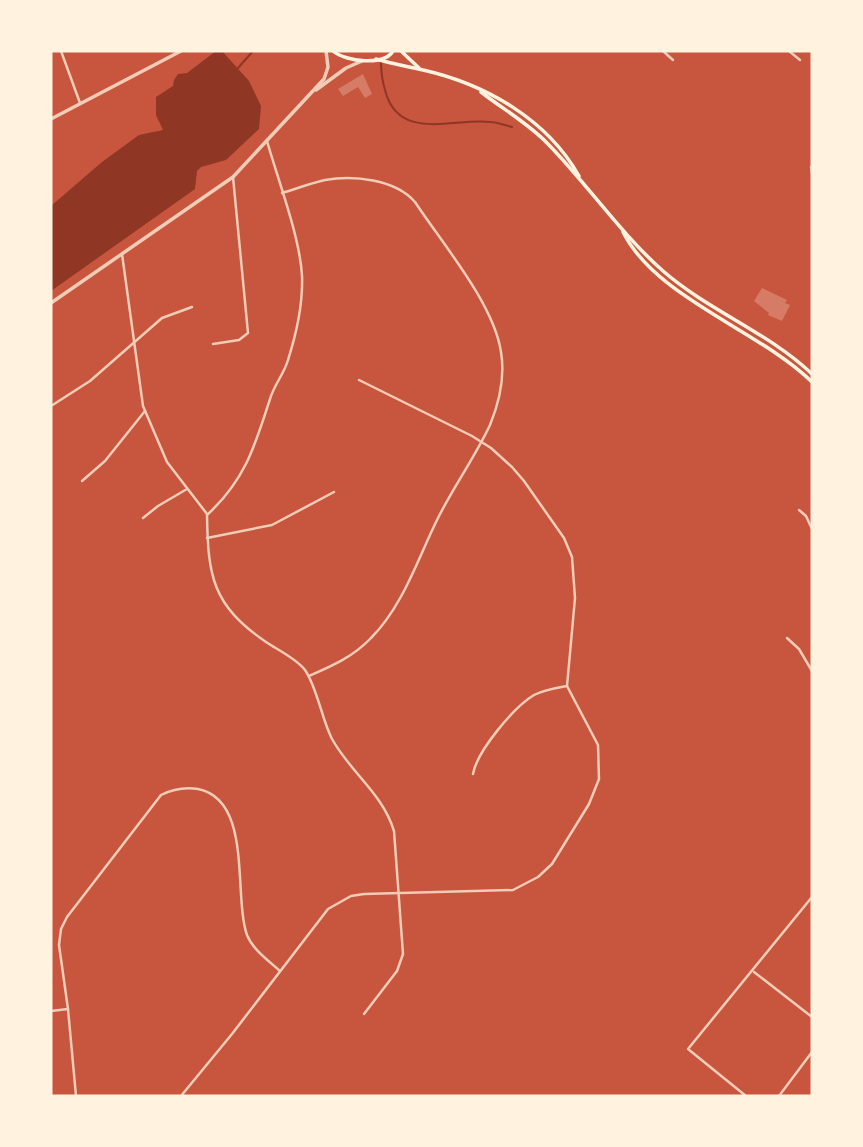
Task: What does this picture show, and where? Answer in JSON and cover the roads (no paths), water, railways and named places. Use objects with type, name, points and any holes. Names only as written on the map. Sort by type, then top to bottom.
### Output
[{"type":"main road","points":[[333,51],[345,59],[386,60],[421,69],[481,92],[531,128],[582,180],[622,230],[635,251],[668,282],[780,355],[812,382]]},
{"type":"main road","points":[[386,60],[393,51]]},
{"type":"main road","points":[[401,51],[421,69]]},
{"type":"main road","points":[[622,230],[672,278],[781,349],[812,374]]},
{"type":"street","points":[[61,51],[80,103]]},
{"type":"street","points":[[51,119],[171,53],[181,51]]},
{"type":"street","points":[[51,303],[233,177],[312,94],[326,75],[326,51]]},
{"type":"street","points":[[663,51],[673,60]]},
{"type":"street","points":[[789,51],[800,60]]},
{"type":"street","points":[[312,94],[346,68],[363,61]]},
{"type":"street","points":[[207,515],[229,493],[243,472],[272,393],[285,369],[301,295],[302,275],[298,250],[267,141]]},
{"type":"street","points":[[811,167],[812,173]]},
{"type":"street","points":[[213,344],[239,340],[248,333],[233,177]]},
{"type":"street","points":[[282,193],[323,181],[344,179],[390,184],[402,189],[415,202],[475,291],[494,325],[501,352],[501,384],[490,425],[438,518],[400,596],[380,628],[353,655],[309,676]]},
{"type":"street","points":[[122,254],[133,345],[145,411],[167,462],[207,515],[211,573],[232,613],[248,630],[302,667],[309,676],[331,738],[390,817],[394,831],[403,947],[401,964],[364,1014]]},
{"type":"street","points":[[51,406],[90,381],[166,316],[192,307]]},
{"type":"street","points":[[181,1096],[328,909],[351,897],[513,890],[538,877],[552,864],[594,794],[600,771],[598,745],[567,686],[575,599],[574,569],[564,538],[512,467],[481,441],[359,380]]},
{"type":"street","points":[[82,481],[106,461],[145,411]]},
{"type":"street","points":[[143,518],[187,489]]},
{"type":"street","points":[[207,538],[272,525],[334,492]]},
{"type":"street","points":[[799,510],[806,516],[812,529]]},
{"type":"street","points":[[787,638],[799,649],[812,671]]},
{"type":"street","points":[[472,774],[476,762],[522,703],[544,691],[567,686]]},
{"type":"street","points":[[76,1096],[59,945],[63,924],[161,795],[170,790],[205,791],[227,810],[234,827],[246,931],[254,947],[280,971]]},
{"type":"street","points":[[746,1096],[689,1051],[690,1046],[812,897]]},
{"type":"street","points":[[753,972],[812,1017]]},
{"type":"street","points":[[51,1011],[68,1009]]},
{"type":"street","points":[[779,1096],[812,1052]]},
{"type":"waterway","points":[[238,68],[253,51]]},
{"type":"waterway","points":[[381,62],[385,90],[392,106],[402,116],[414,122],[490,122],[512,127]]}]
